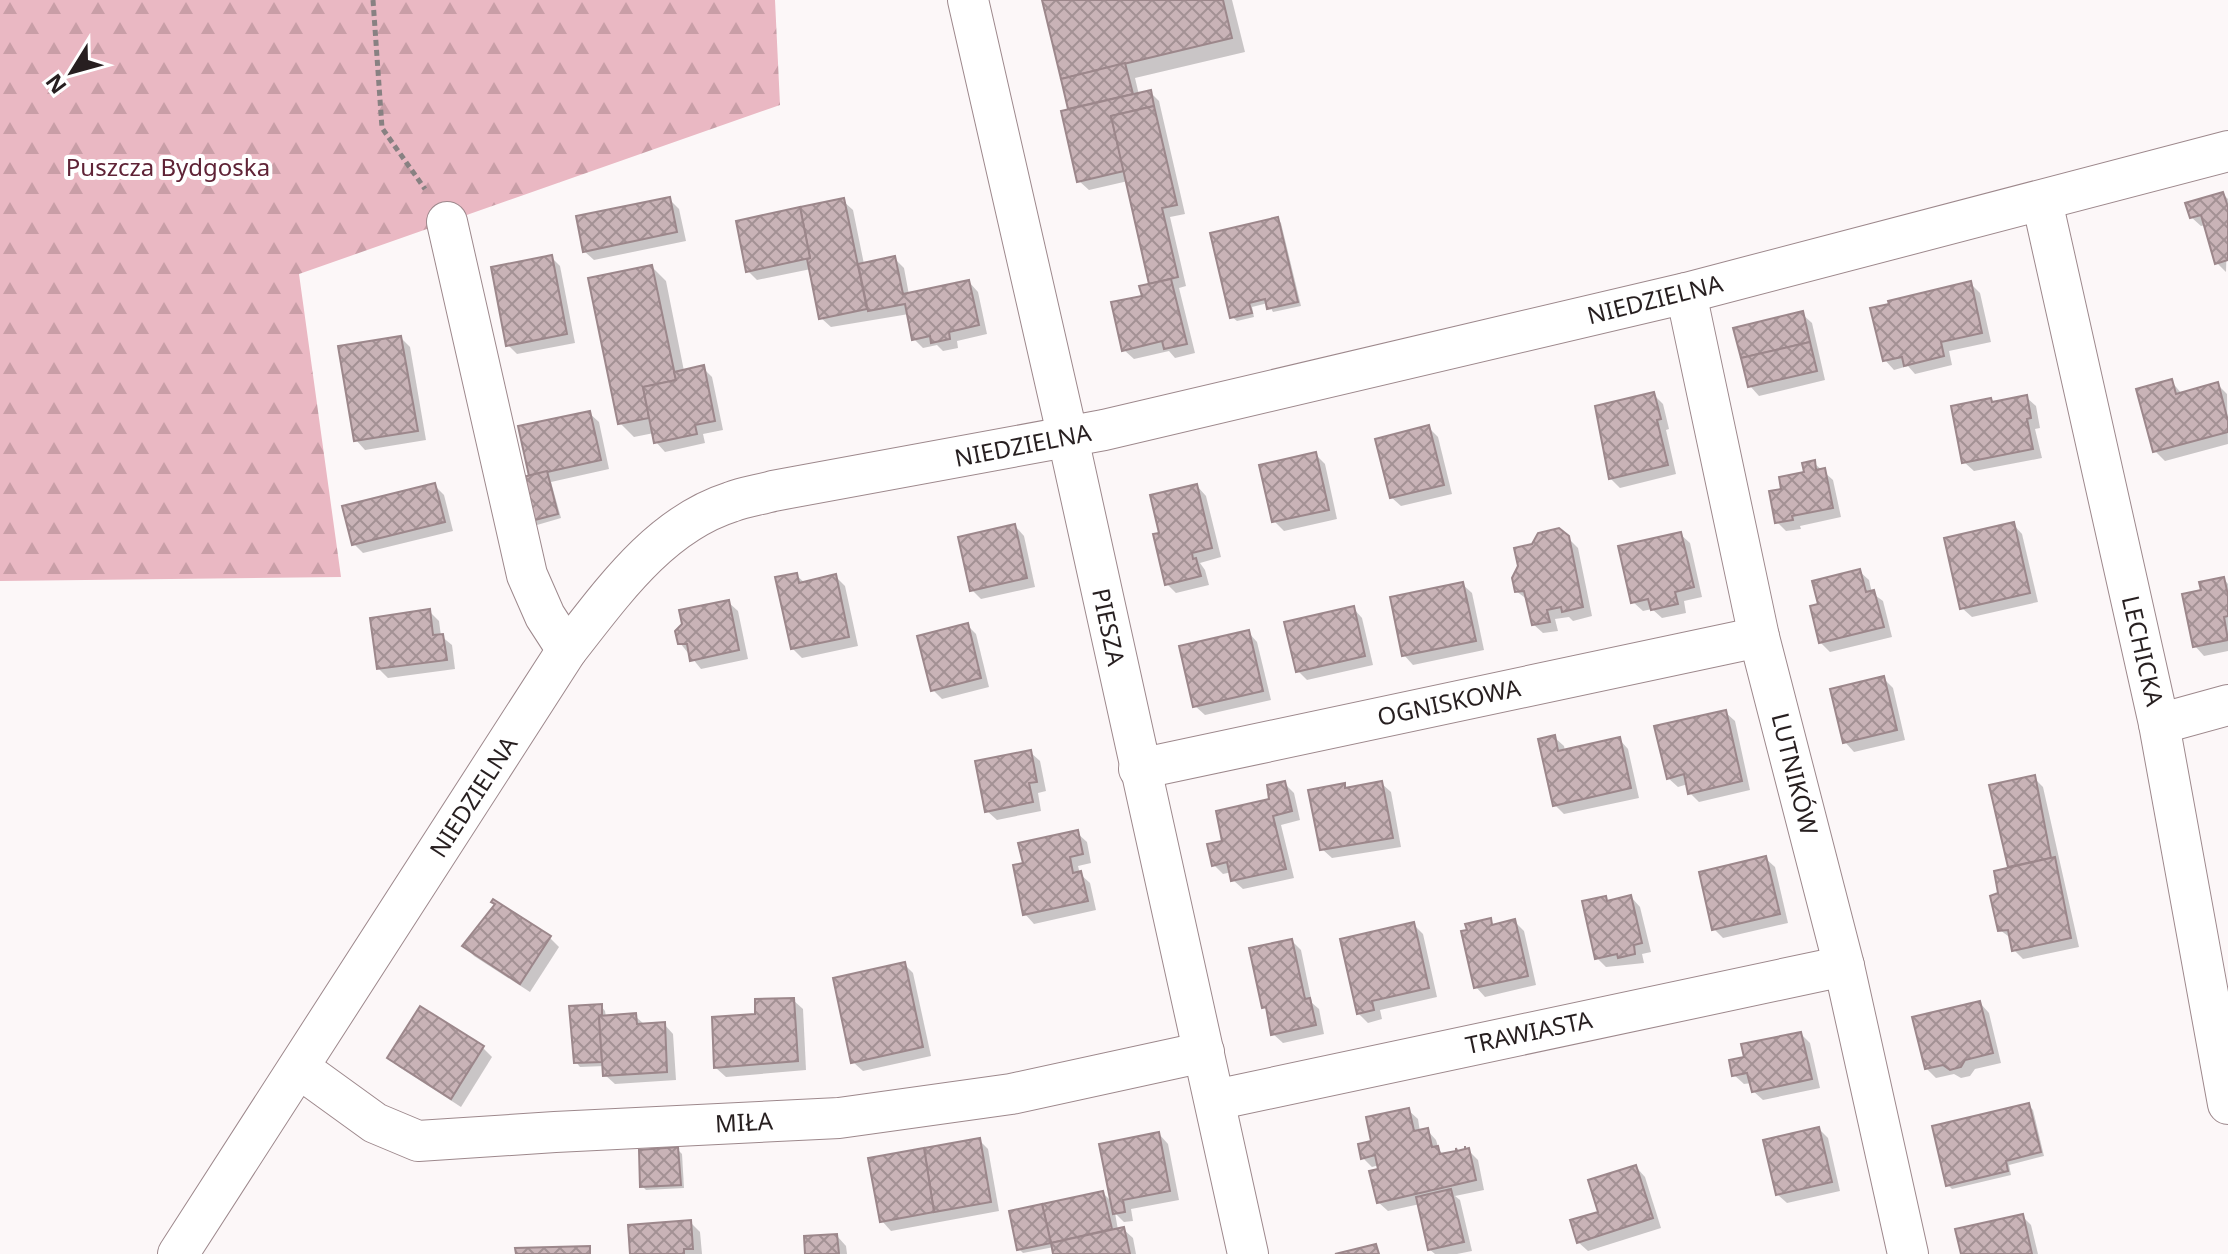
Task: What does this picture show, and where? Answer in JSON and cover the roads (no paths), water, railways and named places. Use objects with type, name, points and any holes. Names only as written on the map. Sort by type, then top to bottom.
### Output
[{"type":"street","name":"PIESZA","points":[[968,0],[1248,1254]]},
{"type":"street","name":"NIEDZIELNA","points":[[178,1254],[567,650],[613,592],[656,548],[692,520],[729,502],[773,491],[1068,438],[1686,293],[2228,151]]},
{"type":"street","name":"LECHICKA","points":[[2042,201],[2159,724],[2228,1104]]},
{"type":"street","points":[[447,222],[527,575],[545,616],[567,650]]},
{"type":"street","name":"LUTNIKÓW","points":[[1686,293],[1759,637],[1844,966],[1908,1254]]},
{"type":"street","name":"OGNISKOWA","points":[[1139,769],[1759,637]]},
{"type":"street","points":[[2159,724],[2228,705]]},
{"type":"street","name":"TRAWIASTA","points":[[1215,1100],[1844,966]]},
{"type":"street","name":"MIŁA","points":[[299,1068],[375,1123],[418,1141],[839,1118],[1011,1094],[1204,1052]]},
{"type":"park label","name":"Puszcza Bydgoska","points":[[168,168]]}]
